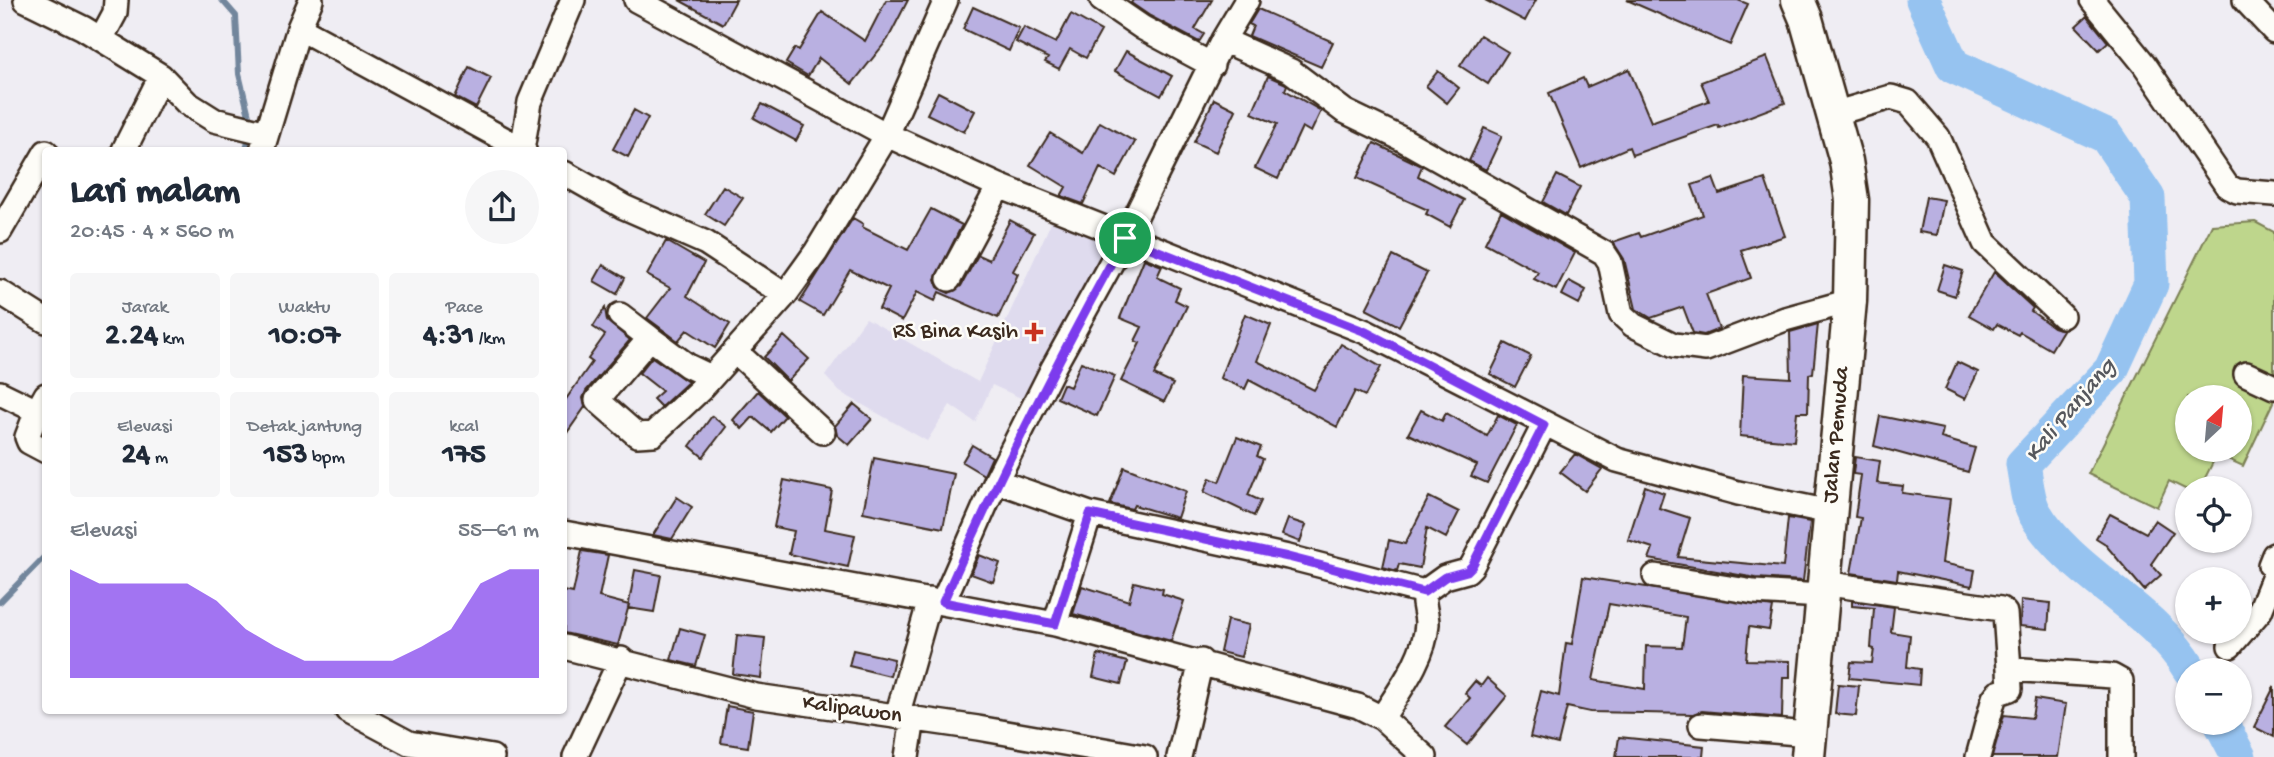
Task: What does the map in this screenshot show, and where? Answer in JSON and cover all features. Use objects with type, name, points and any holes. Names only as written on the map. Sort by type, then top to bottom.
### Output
[{"type":"main road","name":"Jalan Pemuda","points":[[1803,6],[1846,160],[1852,201],[1850,300],[1809,746]]},
{"type":"street","points":[[26,0],[101,39],[161,76],[187,103],[220,123],[263,138],[299,28],[311,0]]},
{"type":"street","points":[[101,39],[115,13],[116,0]]},
{"type":"street","points":[[522,147],[530,102],[573,0]]},
{"type":"street","points":[[636,0],[887,135],[999,186],[1125,238],[1366,332],[1544,425],[1642,468],[1830,512]]},
{"type":"street","points":[[650,338],[597,400],[637,435],[653,434],[711,377],[785,295],[844,209],[887,135],[946,0]]},
{"type":"street","points":[[1102,0],[1143,28],[1212,65]]},
{"type":"street","points":[[907,757],[905,717],[937,601],[1053,368],[1125,238],[1223,40],[1247,0]]},
{"type":"street","points":[[2092,0],[2144,64],[2227,186],[2237,191],[2274,194]]},
{"type":"street","points":[[2245,0],[2274,31]]},
{"type":"street","points":[[299,28],[517,147]]},
{"type":"street","points":[[1223,40],[1291,71],[1344,111],[1402,139],[1604,253],[1610,262],[1621,314],[1633,326],[1674,345],[1706,349],[1785,319],[1850,300]]},
{"type":"street","points":[[126,147],[161,76]]},
{"type":"street","points":[[1833,114],[1891,97],[1908,102],[1938,137],[1985,243],[2062,316]]},
{"type":"street","points":[[0,231],[42,158]]},
{"type":"street","points":[[567,175],[624,206],[706,243],[785,295]]},
{"type":"street","points":[[949,279],[999,186]]},
{"type":"street","points":[[0,292],[42,317]]},
{"type":"street","points":[[620,315],[688,366],[711,377]]},
{"type":"street","points":[[735,351],[822,432]]},
{"type":"street","points":[[2246,374],[2274,387]]},
{"type":"street","points":[[0,393],[41,403],[27,437],[29,442],[42,449]]},
{"type":"street","points":[[1382,718],[1403,685],[1420,650],[1427,626],[1422,604],[1424,592],[1445,577],[1467,571],[1472,566],[1544,425]]},
{"type":"street","points":[[996,481],[1090,514],[1288,557],[1424,592]]},
{"type":"street","points":[[1055,624],[1090,514]]},
{"type":"street","points":[[567,534],[1055,624],[1201,661],[1358,706],[1382,718],[1425,757]]},
{"type":"street","points":[[2274,555],[2270,565],[2274,568]]},
{"type":"street","points":[[1655,576],[1754,592],[1823,590],[1907,593],[2001,609],[2005,613],[2010,689],[1998,693],[1994,698],[1978,757]]},
{"type":"street","points":[[2230,646],[2260,611],[2274,576]]},
{"type":"street","name":"Kalipawon","points":[[567,648],[621,659],[756,696],[905,717],[1145,757]]},
{"type":"street","points":[[575,757],[621,659]]},
{"type":"street","points":[[1179,757],[1201,661]]},
{"type":"street","points":[[2009,669],[2112,676],[2121,681],[2121,757]]},
{"type":"street","points":[[355,714],[409,743],[492,757]]},
{"type":"street","points":[[1701,725],[1809,746]]},
{"type":"shaded area","name":"RS Bina Kasih","points":[[1054,216],[1113,238],[1032,403],[992,385],[975,422],[950,405],[927,441],[840,392],[825,376],[866,318],[978,382]]},
{"type":"green space","points":[[2255,222],[2274,232],[2274,400],[2252,447],[2252,385],[2175,385],[2175,462],[2213,462],[2206,476],[2175,476],[2175,484],[2169,481],[2157,507],[2088,474],[2212,225]]},
{"type":"building","points":[[679,0],[736,0],[723,24]]},
{"type":"building","points":[[886,0],[908,0],[888,39],[852,84],[819,58],[808,76],[786,63],[795,48],[799,50],[822,12],[865,41]]},
{"type":"building","points":[[1133,0],[1212,0],[1195,29],[1204,34],[1199,42],[1150,16],[1131,3]]},
{"type":"building","points":[[1485,0],[1536,0],[1525,21]]},
{"type":"building","points":[[1627,0],[1738,0],[1748,4],[1730,45]]},
{"type":"building","points":[[973,7],[1019,28],[1009,51],[963,29]]},
{"type":"building","points":[[1258,9],[1333,42],[1321,67],[1249,36],[1253,26],[1249,24]]},
{"type":"building","points":[[1071,14],[1101,31],[1086,58],[1070,49],[1059,69],[1045,62],[1048,58],[1016,42],[1024,27],[1056,43]]},
{"type":"building","points":[[2087,16],[2108,42],[2099,50],[2076,26]]},
{"type":"building","points":[[1480,35],[1508,52],[1488,84],[1460,66]]},
{"type":"building","points":[[1126,51],[1172,76],[1161,96],[1115,71]]},
{"type":"building","points":[[1767,57],[1785,103],[1719,128],[1718,125],[1632,155],[1629,147],[1581,168],[1549,93],[1583,78],[1587,87],[1629,69],[1651,122],[1709,101],[1701,82]]},
{"type":"building","points":[[469,67],[491,78],[476,108],[455,97]]},
{"type":"building","points":[[1438,71],[1459,88],[1447,103],[1426,86]]},
{"type":"building","points":[[1268,76],[1284,83],[1287,85],[1285,90],[1321,111],[1311,132],[1302,127],[1278,179],[1255,168],[1277,124],[1252,113]]},
{"type":"building","points":[[938,92],[975,111],[964,132],[927,114]]},
{"type":"building","points":[[1214,99],[1236,110],[1216,152],[1194,142]]},
{"type":"building","points":[[762,104],[804,126],[796,141],[754,118]]},
{"type":"building","points":[[634,110],[648,118],[628,157],[613,149]]},
{"type":"building","points":[[1100,122],[1135,142],[1116,177],[1100,168],[1083,204],[1061,196],[1066,187],[1030,165],[1050,133],[1083,153]]},
{"type":"building","points":[[1484,128],[1502,136],[1486,170],[1469,161]]},
{"type":"building","points":[[1374,143],[1422,166],[1418,176],[1464,200],[1450,227],[1426,214],[1428,210],[1357,178]]},
{"type":"building","points":[[1557,175],[1580,187],[1566,215],[1543,202]]},
{"type":"building","points":[[1713,178],[1719,194],[1765,179],[1785,236],[1741,250],[1751,278],[1706,294],[1719,329],[1704,335],[1693,333],[1683,307],[1651,318],[1636,309],[1624,259],[1613,242],[1639,233],[1641,237],[1703,215],[1692,185]]},
{"type":"building","points":[[723,186],[743,198],[724,226],[705,214]]},
{"type":"building","points":[[1926,197],[1944,200],[1937,235],[1919,232]]},
{"type":"building","points":[[931,209],[962,225],[935,279],[938,287],[949,293],[961,286],[978,255],[989,260],[1010,220],[1034,233],[1013,271],[1018,274],[998,318],[939,292],[935,301],[917,292],[902,321],[879,309],[889,289],[850,270],[823,315],[800,302],[853,218],[863,224],[862,227],[908,250]]},
{"type":"building","points":[[1501,211],[1575,253],[1556,290],[1534,279],[1538,272],[1485,243]]},
{"type":"building","points":[[666,241],[704,263],[687,296],[730,324],[715,348],[687,330],[678,341],[647,318],[670,288],[647,275]]},
{"type":"building","points":[[1393,256],[1427,273],[1399,326],[1366,309]]},
{"type":"building","points":[[1144,259],[1162,266],[1157,277],[1180,288],[1175,300],[1187,306],[1154,375],[1173,384],[1164,402],[1121,381],[1140,343],[1135,341],[1142,327],[1120,318]]},
{"type":"building","points":[[603,265],[625,278],[617,294],[594,281]]},
{"type":"building","points":[[1945,265],[1963,271],[1955,296],[1937,290]]},
{"type":"building","points":[[1994,272],[2033,308],[2031,311],[2053,327],[2063,330],[2051,350],[2020,332],[2018,335],[1997,324],[1994,329],[1969,315]]},
{"type":"building","points":[[1569,281],[1586,290],[1579,304],[1562,295]]},
{"type":"building","points":[[605,308],[607,321],[630,340],[586,391],[583,398],[585,407],[567,433],[567,398],[592,362],[588,359],[605,335],[593,327]]},
{"type":"building","points":[[1245,314],[1271,325],[1257,361],[1314,390],[1341,344],[1381,367],[1365,396],[1355,391],[1337,427],[1249,380],[1245,389],[1220,378]]},
{"type":"building","points":[[1818,324],[1813,373],[1809,374],[1808,412],[1797,412],[1794,441],[1740,436],[1743,375],[1791,378],[1790,332]]},
{"type":"building","points":[[784,336],[809,359],[788,381],[764,357]]},
{"type":"building","points":[[1505,343],[1531,356],[1515,387],[1490,374]]},
{"type":"building","points":[[652,357],[688,382],[661,407],[653,399],[662,391],[639,373]]},
{"type":"building","points":[[1081,362],[1115,376],[1097,416],[1057,398],[1063,384],[1070,387]]},
{"type":"building","points":[[1957,362],[1978,372],[1965,399],[1945,389]]},
{"type":"building","points":[[758,391],[785,416],[771,432],[753,417],[742,429],[733,420]]},
{"type":"building","points":[[854,404],[872,419],[849,445],[837,435],[835,426]]},
{"type":"building","points":[[1421,410],[1442,421],[1446,413],[1487,436],[1498,415],[1517,425],[1487,483],[1471,476],[1477,465],[1408,434]]},
{"type":"building","points":[[712,416],[726,427],[703,457],[690,446]]},
{"type":"building","points":[[1880,416],[1943,429],[1941,438],[1975,448],[1968,472],[1874,446]]},
{"type":"building","points":[[1237,437],[1261,447],[1257,456],[1263,459],[1248,495],[1261,501],[1254,516],[1204,492],[1210,478],[1219,482]]},
{"type":"building","points":[[972,445],[992,457],[984,475],[962,462]]},
{"type":"building","points":[[1575,454],[1602,469],[1585,491],[1560,472]]},
{"type":"building","points":[[1855,457],[1880,461],[1877,483],[1903,486],[1902,493],[1950,499],[1942,563],[1975,570],[1972,586],[1898,571],[1897,580],[1851,573],[1861,518],[1855,517],[1861,475],[1853,474]]},
{"type":"building","points":[[874,458],[954,474],[943,528],[863,512]]},
{"type":"building","points":[[1124,467],[1186,491],[1177,518],[1134,505],[1132,509],[1110,504]]},
{"type":"building","points":[[784,480],[832,490],[825,529],[855,535],[848,567],[789,554],[794,531],[774,527]]},
{"type":"building","points":[[1645,486],[1664,493],[1659,508],[1690,518],[1678,557],[1783,567],[1788,518],[1810,522],[1803,581],[1756,578],[1649,559],[1653,548],[1628,540]]},
{"type":"building","points":[[677,497],[692,507],[672,539],[653,535]]},
{"type":"building","points":[[1429,497],[1459,512],[1446,538],[1427,528],[1420,568],[1399,564],[1397,571],[1383,567],[1389,540],[1405,544]]},
{"type":"building","points":[[2110,514],[2146,533],[2155,520],[2173,532],[2151,564],[2161,575],[2144,590],[2104,543],[2096,538]]},
{"type":"building","points":[[1288,519],[1306,525],[1300,542],[1282,535]]},
{"type":"building","points":[[582,551],[608,555],[599,597],[629,605],[618,645],[567,634],[567,592],[573,593]]},
{"type":"building","points":[[979,555],[1000,563],[993,582],[971,574]]},
{"type":"building","points":[[635,570],[661,575],[654,612],[628,608]]},
{"type":"building","points":[[1583,577],[1773,607],[1769,630],[1749,627],[1746,660],[1790,661],[1790,677],[1783,677],[1782,718],[1702,711],[1693,714],[1590,712],[1567,707],[1558,744],[1530,737],[1541,691],[1559,696],[1566,643],[1572,644]],"holes":[[[1609,604],[1686,617],[1682,647],[1646,646],[1645,689],[1593,680]]]},
{"type":"building","points":[[1134,582],[1163,589],[1162,594],[1184,601],[1171,641],[1073,614],[1082,586],[1129,601]]},
{"type":"building","points":[[2021,600],[2050,603],[2048,629],[2020,626]]},
{"type":"building","points":[[1852,601],[1894,607],[1891,632],[1910,635],[1907,667],[1920,669],[1919,685],[1849,678],[1851,662],[1872,663],[1874,649],[1871,648],[1874,608],[1852,606]]},
{"type":"building","points":[[1227,620],[1249,625],[1241,657],[1220,652]]},
{"type":"building","points":[[680,628],[705,635],[696,666],[671,660]]},
{"type":"building","points":[[737,635],[765,638],[761,678],[733,674]]},
{"type":"building","points":[[853,650],[894,659],[890,676],[849,666]]},
{"type":"building","points":[[1098,654],[1127,662],[1121,684],[1093,677]]},
{"type":"building","points":[[1487,678],[1507,696],[1467,745],[1445,727],[1470,698],[1465,693],[1475,681],[1481,686]]},
{"type":"building","points":[[1838,684],[1859,686],[1856,716],[1835,714]]},
{"type":"building","points":[[2274,687],[2274,737],[2254,727]]},
{"type":"building","points":[[2035,699],[2066,704],[2058,757],[1992,757],[2004,715],[2032,718]]},
{"type":"building","points":[[727,706],[753,711],[748,747],[721,743]]},
{"type":"building","points":[[1619,737],[1704,746],[1703,757],[1616,757]]},
{"type":"waterway","points":[[222,0],[236,16],[239,74],[251,124]]},
{"type":"waterway","name":"Kali Panjang","points":[[1923,0],[1953,66],[2106,136],[2148,198],[2151,284],[2111,370],[2023,464],[2032,507],[2049,534],[2068,554],[2155,627],[2182,658]]},
{"type":"waterway","points":[[247,147],[249,135]]},
{"type":"waterway","points":[[0,602],[42,559]]},
{"type":"waterway","name":"Kali Panjang","points":[[2227,735],[2239,757]]},
{"type":"place","name":"RS Bina Kasih","points":[[1034,332]]},
{"type":"route","points":[[1125,238],[1366,332],[1544,425],[1472,566],[1467,571],[1445,577],[1424,592],[1288,557],[1090,514],[1055,624],[943,602],[996,481],[1053,368],[1125,238]]}]
